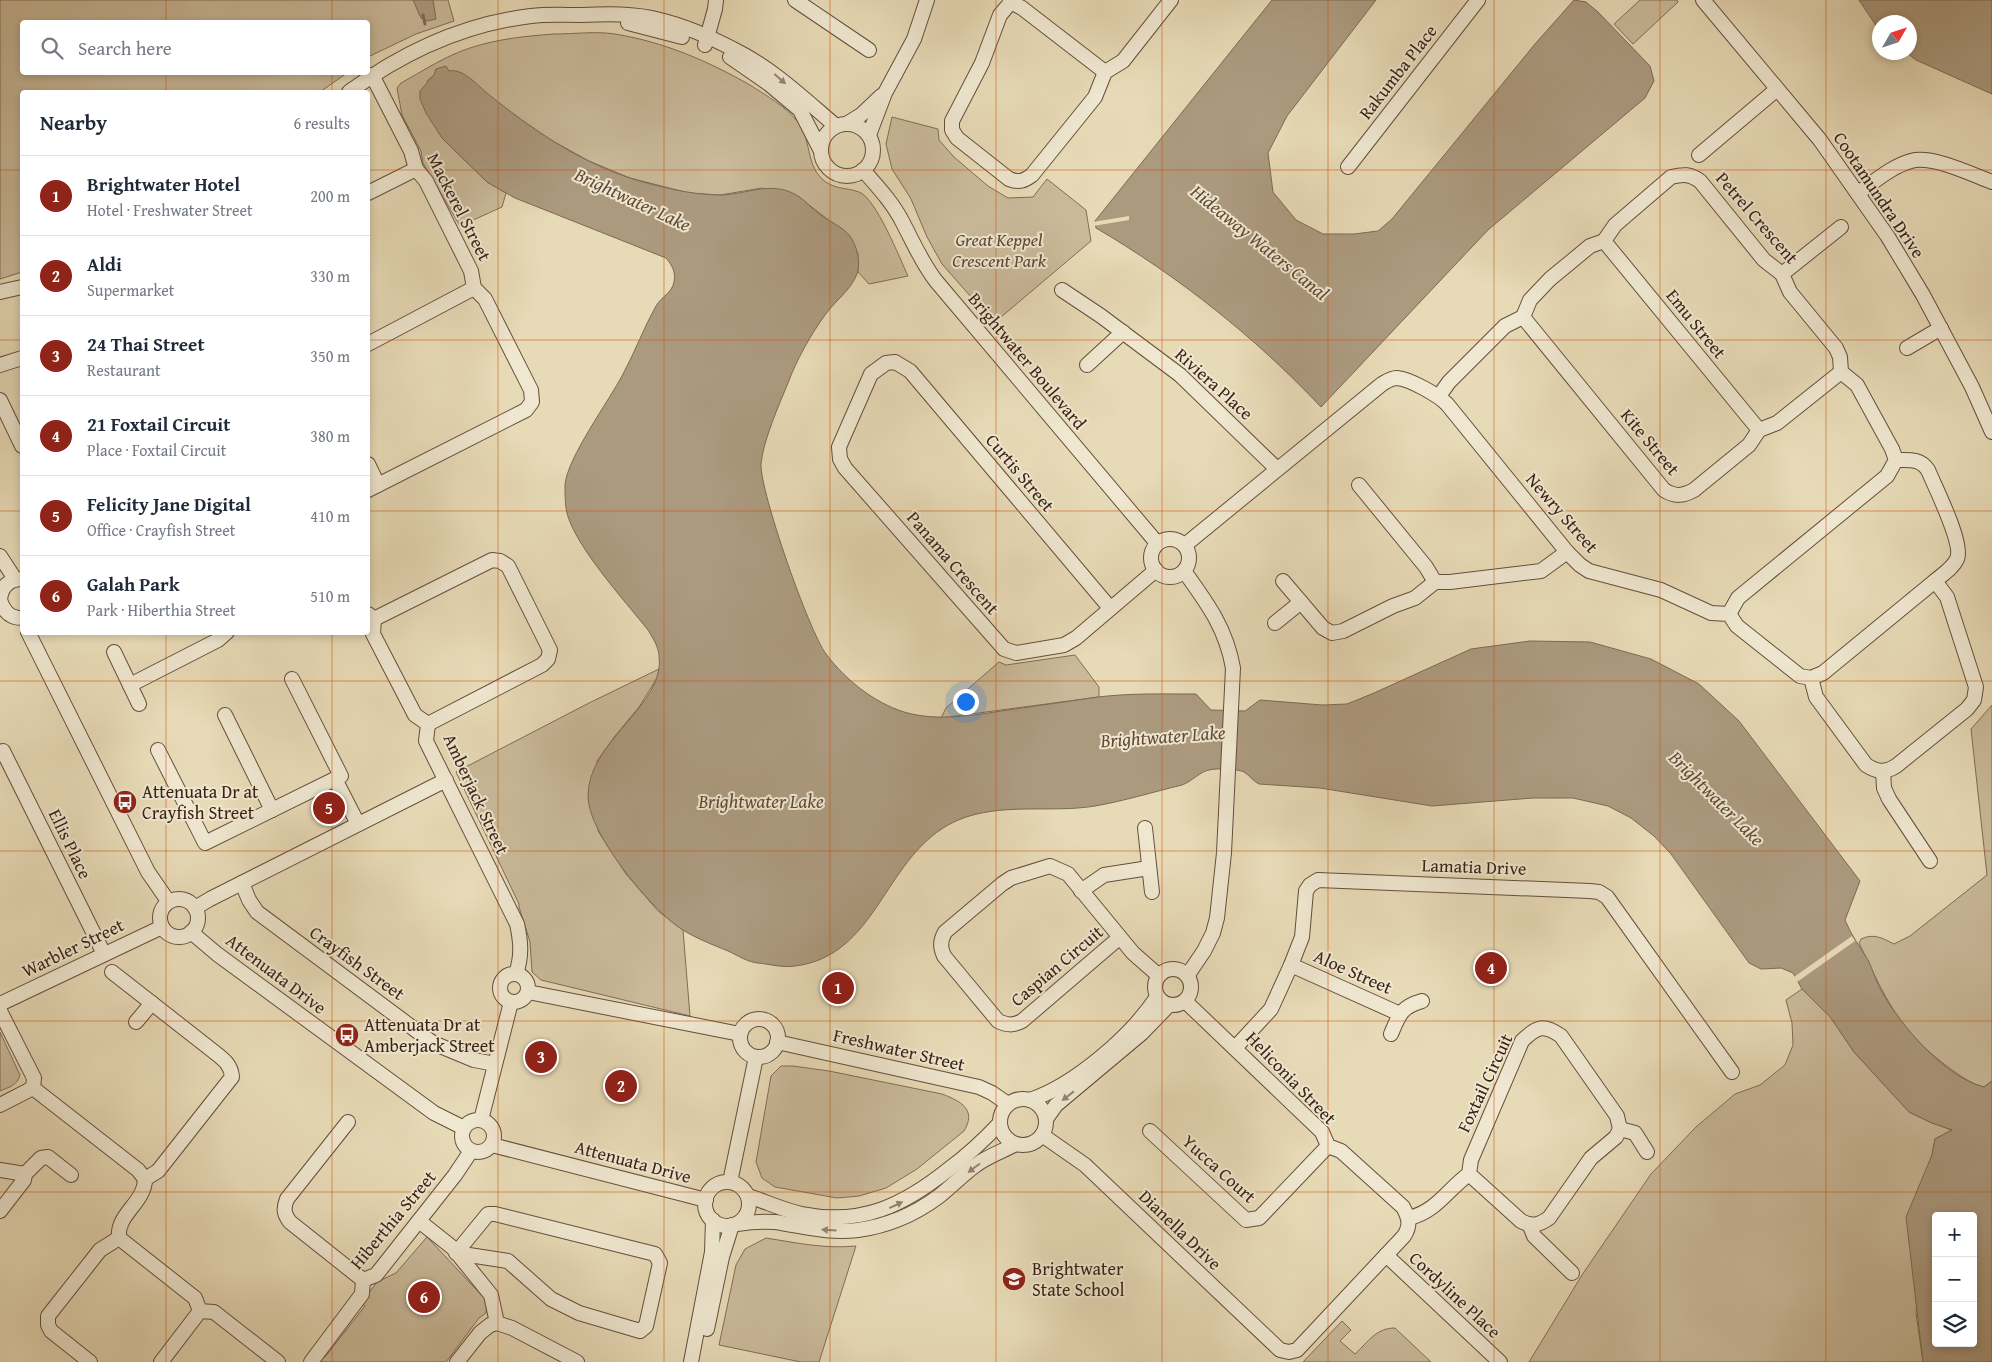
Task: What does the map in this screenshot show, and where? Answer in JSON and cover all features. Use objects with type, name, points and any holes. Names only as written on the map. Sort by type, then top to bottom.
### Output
[{"type":"street","points":[[706,41],[716,0]]},
{"type":"street","points":[[795,0],[869,50]]},
{"type":"street","points":[[869,135],[886,93],[914,39],[926,0]]},
{"type":"street","points":[[1105,72],[1011,1],[1000,15],[982,63],[952,121],[952,130],[957,138],[1009,179],[1016,182],[1024,181],[1032,175],[1095,97],[1105,72],[1123,61],[1171,0]]},
{"type":"street","name":"Rakumba Place","points":[[1348,167],[1478,0]]},
{"type":"street","name":"Cootamundra Drive","points":[[1703,0],[1820,140],[1888,237],[1941,328],[1972,387],[1992,432]]},
{"type":"street","points":[[352,90],[372,75],[424,46],[479,27],[532,16],[625,14],[659,19],[706,41],[733,58],[769,84],[800,110],[826,165],[839,175],[848,176],[864,170],[872,157],[872,142],[869,135],[856,125],[842,124],[773,72],[735,49],[706,41]]},
{"type":"street","name":"Mackerel Street","points":[[372,75],[411,151],[416,169],[426,182],[471,271],[474,288],[485,300],[531,390],[532,402],[526,410],[373,488]]},
{"type":"street","points":[[1699,155],[1777,89]]},
{"type":"street","points":[[820,150],[826,134],[861,114],[886,93]]},
{"type":"street","points":[[1858,193],[1911,161],[1926,160],[1992,182]]},
{"type":"street","points":[[370,192],[416,169]]},
{"type":"street","name":"Brightwater Boulevard","points":[[864,170],[888,199],[903,222],[925,267],[1157,543]]},
{"type":"street","name":"Petrel Crescent","points":[[1523,317],[1530,300],[1550,279],[1590,246],[1604,241],[1616,225],[1671,177],[1682,174],[1692,175],[1700,181],[1764,260],[1782,274],[1790,292],[1836,348],[1840,356],[1841,372]]},
{"type":"street","points":[[1782,274],[1841,227]]},
{"type":"street","name":"Emu Street","points":[[1604,241],[1758,430]]},
{"type":"street","points":[[0,292],[20,287]]},
{"type":"street","points":[[370,343],[474,288]]},
{"type":"street","name":"Riviera Place","points":[[1062,290],[1180,375],[1277,469]]},
{"type":"street","points":[[1439,396],[1449,382],[1505,326],[1523,317]]},
{"type":"street","name":"Kite Street","points":[[1523,317],[1664,490],[1673,495],[1687,494],[1694,490],[1749,445],[1758,430],[1776,423],[1841,372]]},
{"type":"street","points":[[1907,348],[1941,328]]},
{"type":"street","points":[[1087,365],[1122,332]]},
{"type":"street","points":[[0,365],[20,359]]},
{"type":"street","name":"Panama Crescent","points":[[900,364],[886,362],[871,374],[839,447],[845,468],[1004,649],[1016,653],[1064,645],[1076,638],[1156,570]]},
{"type":"street","name":"Curtis Street","points":[[900,364],[910,371],[1110,608]]},
{"type":"street","points":[[1841,372],[1857,385],[1892,449],[1896,460],[1887,476],[1738,598],[1729,614],[1737,626],[1800,676],[1812,678],[1823,673],[1953,566],[1958,557],[1958,542],[1928,470],[1924,464],[1917,461],[1896,460]]},
{"type":"street","name":"Newry Street","points":[[1185,545],[1388,380],[1396,378],[1439,396],[1447,404],[1567,552],[1580,565],[1589,570],[1661,590],[1711,613],[1729,614]]},
{"type":"street","points":[[0,400],[20,442]]},
{"type":"street","points":[[370,474],[373,488]]},
{"type":"street","points":[[1359,485],[1426,567],[1434,582]]},
{"type":"street","points":[[1172,538],[1185,545],[1189,562],[1184,571],[1174,577],[1168,577],[1156,570],[1151,560],[1151,554],[1157,543],[1161,540],[1172,538]]},
{"type":"street","points":[[1283,581],[1323,628],[1332,633],[1343,631],[1393,606],[1415,598],[1434,582],[1450,582],[1541,570],[1554,563],[1567,552]]},
{"type":"street","points":[[0,556],[10,581],[0,600],[1,608],[13,617],[20,619]]},
{"type":"street","points":[[371,617],[492,560],[500,561],[508,566],[550,650],[548,659],[542,665],[428,724]]},
{"type":"street","points":[[1184,571],[1220,624],[1233,668],[1224,853],[1217,918],[1213,933],[1187,976]]},
{"type":"street","points":[[1812,678],[1816,697],[1866,765],[1874,770],[1883,771],[1896,766],[1967,709],[1974,700],[1976,687],[1958,630],[1947,597],[1935,581]]},
{"type":"street","points":[[1275,623],[1301,602]]},
{"type":"street","name":"Amberjack Street","points":[[371,617],[374,634],[415,716],[428,724],[426,741],[518,924],[522,949],[521,961],[516,974]]},
{"type":"street","points":[[30,635],[148,872],[168,902]]},
{"type":"street","points":[[38,635],[54,684]]},
{"type":"street","points":[[130,685],[218,640],[224,635]]},
{"type":"street","points":[[114,652],[139,704]]},
{"type":"street","points":[[158,750],[205,843],[341,776],[292,679]]},
{"type":"street","points":[[225,715],[272,810]]},
{"type":"street","name":"Ellis Place","points":[[3,751],[104,954]]},
{"type":"street","points":[[1883,771],[1884,788],[1889,799],[1930,862]]},
{"type":"street","points":[[335,779],[358,824]]},
{"type":"street","points":[[195,908],[446,780]]},
{"type":"street","points":[[1144,828],[1152,892]]},
{"type":"street","name":"Caspian Circuit","points":[[1120,938],[1022,1021],[1007,1025],[998,1020],[944,956],[940,940],[945,932],[1011,878],[1050,866],[1068,874],[1133,953],[1158,975]]},
{"type":"street","points":[[1082,891],[1104,875],[1149,868]]},
{"type":"street","name":"Lamatia Drive","points":[[1235,1048],[1270,1009],[1291,965],[1302,937],[1306,891],[1310,885],[1318,880],[1484,886],[1598,892],[1607,897],[1732,1072]]},
{"type":"street","name":"Crayfish Street","points":[[242,883],[256,912],[433,1043],[474,1060],[495,1064]]},
{"type":"street","points":[[180,899],[186,900],[195,908],[198,920],[191,932],[183,936],[171,935],[162,927],[160,921],[161,910],[168,902],[180,899]]},
{"type":"street","name":"Warbler Street","points":[[0,1004],[162,927]]},
{"type":"street","name":"Attenuata Drive","points":[[191,932],[217,954],[434,1113],[464,1128]]},
{"type":"street","name":"Aloe Street","points":[[1291,965],[1400,1014]]},
{"type":"street","points":[[1168,969],[1173,969],[1179,970],[1187,976],[1190,981],[1190,992],[1185,1000],[1176,1005],[1169,1005],[1160,1001],[1154,986],[1158,975],[1168,969]]},
{"type":"street","points":[[112,972],[227,1062],[231,1069],[232,1077],[158,1170],[145,1179]]},
{"type":"street","points":[[516,974],[526,980],[528,992],[527,996],[520,1002],[511,1002],[503,997],[500,988],[501,983],[507,976],[516,974]]},
{"type":"street","points":[[528,992],[740,1034]]},
{"type":"street","points":[[1030,1100],[1047,1094],[1080,1073],[1137,1025],[1157,997]]},
{"type":"street","name":"Heliconia Street","points":[[1185,1000],[1322,1132],[1328,1146],[1341,1151],[1403,1208],[1409,1218]]},
{"type":"street","points":[[1391,1034],[1400,1014],[1409,1005],[1422,1001]]},
{"type":"street","points":[[481,1120],[511,1002]]},
{"type":"street","points":[[136,1022],[152,1003]]},
{"type":"street","points":[[1046,1119],[1056,1105],[1142,1033],[1169,1005]]},
{"type":"street","points":[[0,1011],[34,1078],[33,1088]]},
{"type":"street","points":[[760,1019],[772,1024],[778,1035],[772,1052],[756,1057],[750,1055],[742,1046],[740,1034],[747,1023],[760,1019]]},
{"type":"street","name":"Foxtail Circuit","points":[[1469,1174],[1471,1160],[1522,1041],[1532,1032],[1541,1028],[1551,1029],[1562,1036],[1614,1111],[1620,1129]]},
{"type":"street","name":"Freshwater Street","points":[[777,1042],[979,1087],[1008,1104]]},
{"type":"street","points":[[730,1182],[756,1057]]},
{"type":"street","points":[[33,1088],[138,1170],[145,1179],[145,1188],[142,1195],[122,1220],[118,1229],[119,1238],[195,1298],[200,1311]]},
{"type":"street","points":[[0,1105],[33,1088]]},
{"type":"street","points":[[700,1362],[722,1257],[735,1224],[743,1220],[749,1209],[748,1196],[741,1186],[730,1182],[723,1182],[711,1188],[706,1200],[706,1208],[713,1220],[719,1224],[735,1224],[757,1221],[775,1222],[812,1229],[858,1230],[881,1225],[900,1218],[922,1207],[976,1165],[1016,1144],[1031,1144],[1042,1135],[1046,1119],[1041,1107],[1030,1100],[1022,1099],[1008,1104],[1000,1116],[1000,1123],[1005,1136],[1016,1144]]},
{"type":"street","points":[[481,1120],[486,1122],[495,1135],[492,1145],[485,1151],[471,1152],[462,1141],[464,1128],[471,1121],[481,1120]]},
{"type":"street","points":[[348,1122],[287,1200],[284,1208],[285,1216],[290,1222],[363,1280]]},
{"type":"street","points":[[748,1196],[780,1209],[804,1215],[849,1218],[886,1210],[915,1195],[943,1174],[980,1145],[1000,1123]]},
{"type":"street","points":[[1530,1226],[1541,1224],[1549,1218],[1590,1158],[1612,1142],[1620,1129],[1635,1133],[1647,1152]]},
{"type":"street","name":"Yucca Court","points":[[1150,1132],[1246,1220],[1258,1218],[1264,1213],[1328,1146]]},
{"type":"street","name":"Dianella Drive","points":[[1042,1135],[1085,1165],[1280,1350],[1290,1352],[1297,1350],[1386,1256]]},
{"type":"street","name":"Attenuata Drive","points":[[492,1145],[706,1200]]},
{"type":"street","name":"Hiberthia Street","points":[[310,1362],[362,1294],[363,1280],[376,1275],[471,1152]]},
{"type":"street","points":[[0,1211],[24,1180],[25,1174],[41,1158],[48,1157],[71,1175]]},
{"type":"street","points":[[0,1170],[25,1174]]},
{"type":"street","points":[[1386,1256],[1409,1229],[1409,1218],[1432,1209],[1457,1182],[1469,1174],[1521,1221],[1530,1226],[1534,1236],[1572,1273]]},
{"type":"street","points":[[488,1214],[495,1214],[655,1254],[660,1263],[646,1326],[640,1331],[579,1313],[550,1299],[508,1261],[456,1252],[488,1214]]},
{"type":"street","points":[[691,1362],[712,1252],[713,1220]]},
{"type":"street","points":[[419,1221],[456,1252],[491,1295],[497,1323]]},
{"type":"street","points":[[90,1362],[51,1331],[48,1325],[48,1316],[100,1250],[119,1238]]},
{"type":"street","name":"Cordyline Place","points":[[1386,1256],[1500,1362]]},
{"type":"street","points":[[160,1362],[200,1311]]},
{"type":"street","points":[[200,1311],[214,1312],[278,1362]]},
{"type":"street","points":[[458,1362],[480,1333],[490,1325],[497,1323],[512,1328],[577,1362]]},
{"type":"green space","points":[[0,0],[448,0],[454,21],[416,34],[370,56],[370,20],[20,20],[20,75],[344,75],[323,90],[20,90],[20,273],[0,279]]},
{"type":"green space","points":[[1640,0],[1677,0],[1678,2],[1633,44],[1614,24]]},
{"type":"green space","points":[[608,33],[651,42],[718,68],[769,97],[787,111],[802,128],[813,165],[821,178],[830,185],[859,192],[873,205],[887,230],[908,276],[869,284],[858,272],[858,254],[850,237],[799,197],[762,188],[720,195],[689,193],[630,178],[589,161],[551,140],[511,113],[434,75],[427,81],[442,138],[487,182],[506,193],[502,207],[460,226],[423,163],[421,151],[402,115],[397,88],[401,83],[434,64],[470,48],[512,38],[554,34]]},
{"type":"green space","name":"Great Keppel Crescent Park","points":[[892,117],[938,129],[939,140],[954,157],[988,186],[1008,198],[1033,197],[1047,179],[1086,210],[1091,241],[994,323],[942,264],[927,237],[911,199],[892,169],[886,144]]},
{"type":"green space","points":[[1075,655],[1099,687],[1099,697],[941,718],[946,708],[999,662],[1006,665]]},
{"type":"green space","points":[[659,669],[657,678],[639,707],[597,761],[598,831],[626,874],[658,911],[683,930],[690,1016],[541,980],[532,972],[530,942],[519,904],[456,772]]},
{"type":"green space","points":[[1992,705],[1992,1081],[1984,1087],[1956,1073],[1917,1040],[1885,996],[1859,943],[1861,939],[1874,936],[1894,944],[1910,936],[1987,875],[1971,729]]},
{"type":"green space","points":[[1802,989],[1831,1018],[1854,1052],[1909,1112],[1952,1130],[1935,1139],[1932,1155],[1916,1313],[1923,1362],[1529,1362],[1582,1275],[1651,1174],[1696,1127],[1735,1094],[1760,1085],[1785,1065],[1793,1045],[1792,1023],[1786,1000]]},
{"type":"green space","points":[[0,1032],[20,1075],[15,1084],[0,1091]]},
{"type":"green space","points":[[781,1066],[829,1071],[942,1094],[961,1103],[965,1107],[969,1117],[968,1124],[964,1131],[917,1169],[886,1188],[859,1196],[837,1198],[775,1187],[762,1178],[756,1162],[771,1076]]},
{"type":"green space","points":[[427,1237],[487,1301],[486,1313],[479,1318],[446,1362],[317,1362],[321,1355],[325,1357],[365,1306],[361,1303],[377,1282],[396,1273]]},
{"type":"green space","points":[[766,1238],[822,1246],[856,1246],[819,1362],[801,1362],[719,1345],[736,1265],[745,1249]]},
{"type":"green space","points":[[1342,1321],[1351,1330],[1340,1341],[1355,1354],[1377,1333],[1395,1328],[1431,1362],[1303,1362]]},
{"type":"water","points":[[413,0],[433,0],[436,19],[427,21],[421,18]]},
{"type":"water","name":"Hideaway Waters Canal","points":[[1272,0],[1376,0],[1287,116],[1268,153],[1273,192],[1296,220],[1323,234],[1354,234],[1378,231],[1392,219],[1535,44],[1574,0],[1586,2],[1598,12],[1650,66],[1654,81],[1645,98],[1488,230],[1321,407],[1270,356],[1242,332],[1186,287],[1096,228],[1095,221]]},
{"type":"water","points":[[1859,0],[1992,0],[1992,94],[1916,60],[1917,15],[1872,15],[1872,20]]},
{"type":"water","name":"Brightwater Lake","points":[[446,66],[449,71],[465,75],[503,106],[556,143],[574,154],[613,172],[653,185],[695,193],[727,195],[768,188],[788,191],[801,198],[815,211],[843,229],[850,236],[858,254],[857,274],[851,285],[825,315],[800,356],[772,423],[761,464],[768,502],[787,561],[818,640],[826,654],[842,673],[871,696],[893,708],[930,717],[956,717],[1098,697],[1135,694],[1196,694],[1211,710],[1245,711],[1260,700],[1322,705],[1347,704],[1471,649],[1530,641],[1590,642],[1651,659],[1699,684],[1739,721],[1860,881],[1845,920],[1868,960],[1882,992],[1901,1020],[1926,1049],[1955,1073],[1969,1082],[1984,1087],[1992,1081],[1992,1362],[1923,1362],[1906,1217],[1932,1155],[1935,1139],[1952,1130],[1909,1112],[1854,1052],[1831,1018],[1802,989],[1793,973],[1781,968],[1761,969],[1749,963],[1671,854],[1654,836],[1631,818],[1608,806],[1573,798],[1533,798],[1432,806],[1320,788],[1259,784],[1241,771],[1212,769],[1203,772],[1182,785],[1106,804],[1077,808],[1002,810],[965,817],[948,825],[926,841],[908,861],[862,927],[844,945],[822,959],[786,967],[754,962],[689,934],[677,926],[651,902],[622,868],[609,849],[591,813],[588,798],[591,778],[599,759],[651,690],[658,673],[659,655],[655,642],[648,630],[600,571],[577,537],[570,522],[565,499],[567,474],[573,460],[623,374],[656,306],[673,286],[674,272],[666,258],[515,198],[487,182],[442,138],[426,113],[420,99],[420,91],[434,75],[436,69]]},
{"type":"pier","points":[[1129,216],[1129,220],[1093,226],[1093,222]]},
{"type":"pier","points":[[1852,936],[1855,941],[1797,982],[1794,977]]},
{"type":"waterway","points":[[423,15],[425,24]]},
{"type":"place","name":"Attenuata Dr at Crayfish Street","points":[[125,802]]},
{"type":"place","name":"Felicity Jane Digital","points":[[329,808]]},
{"type":"place","name":"21 Foxtail Circuit","points":[[1491,968]]},
{"type":"place","name":"Brightwater Hotel","points":[[838,988]]},
{"type":"place","name":"Attenuata Dr at Amberjack Street","points":[[347,1035]]},
{"type":"place","name":"24 Thai Street","points":[[541,1057]]},
{"type":"place","name":"Aldi","points":[[621,1086]]},
{"type":"place","name":"Brightwater State School","points":[[1014,1279]]},
{"type":"place","name":"Galah Park","points":[[424,1297]]}]
